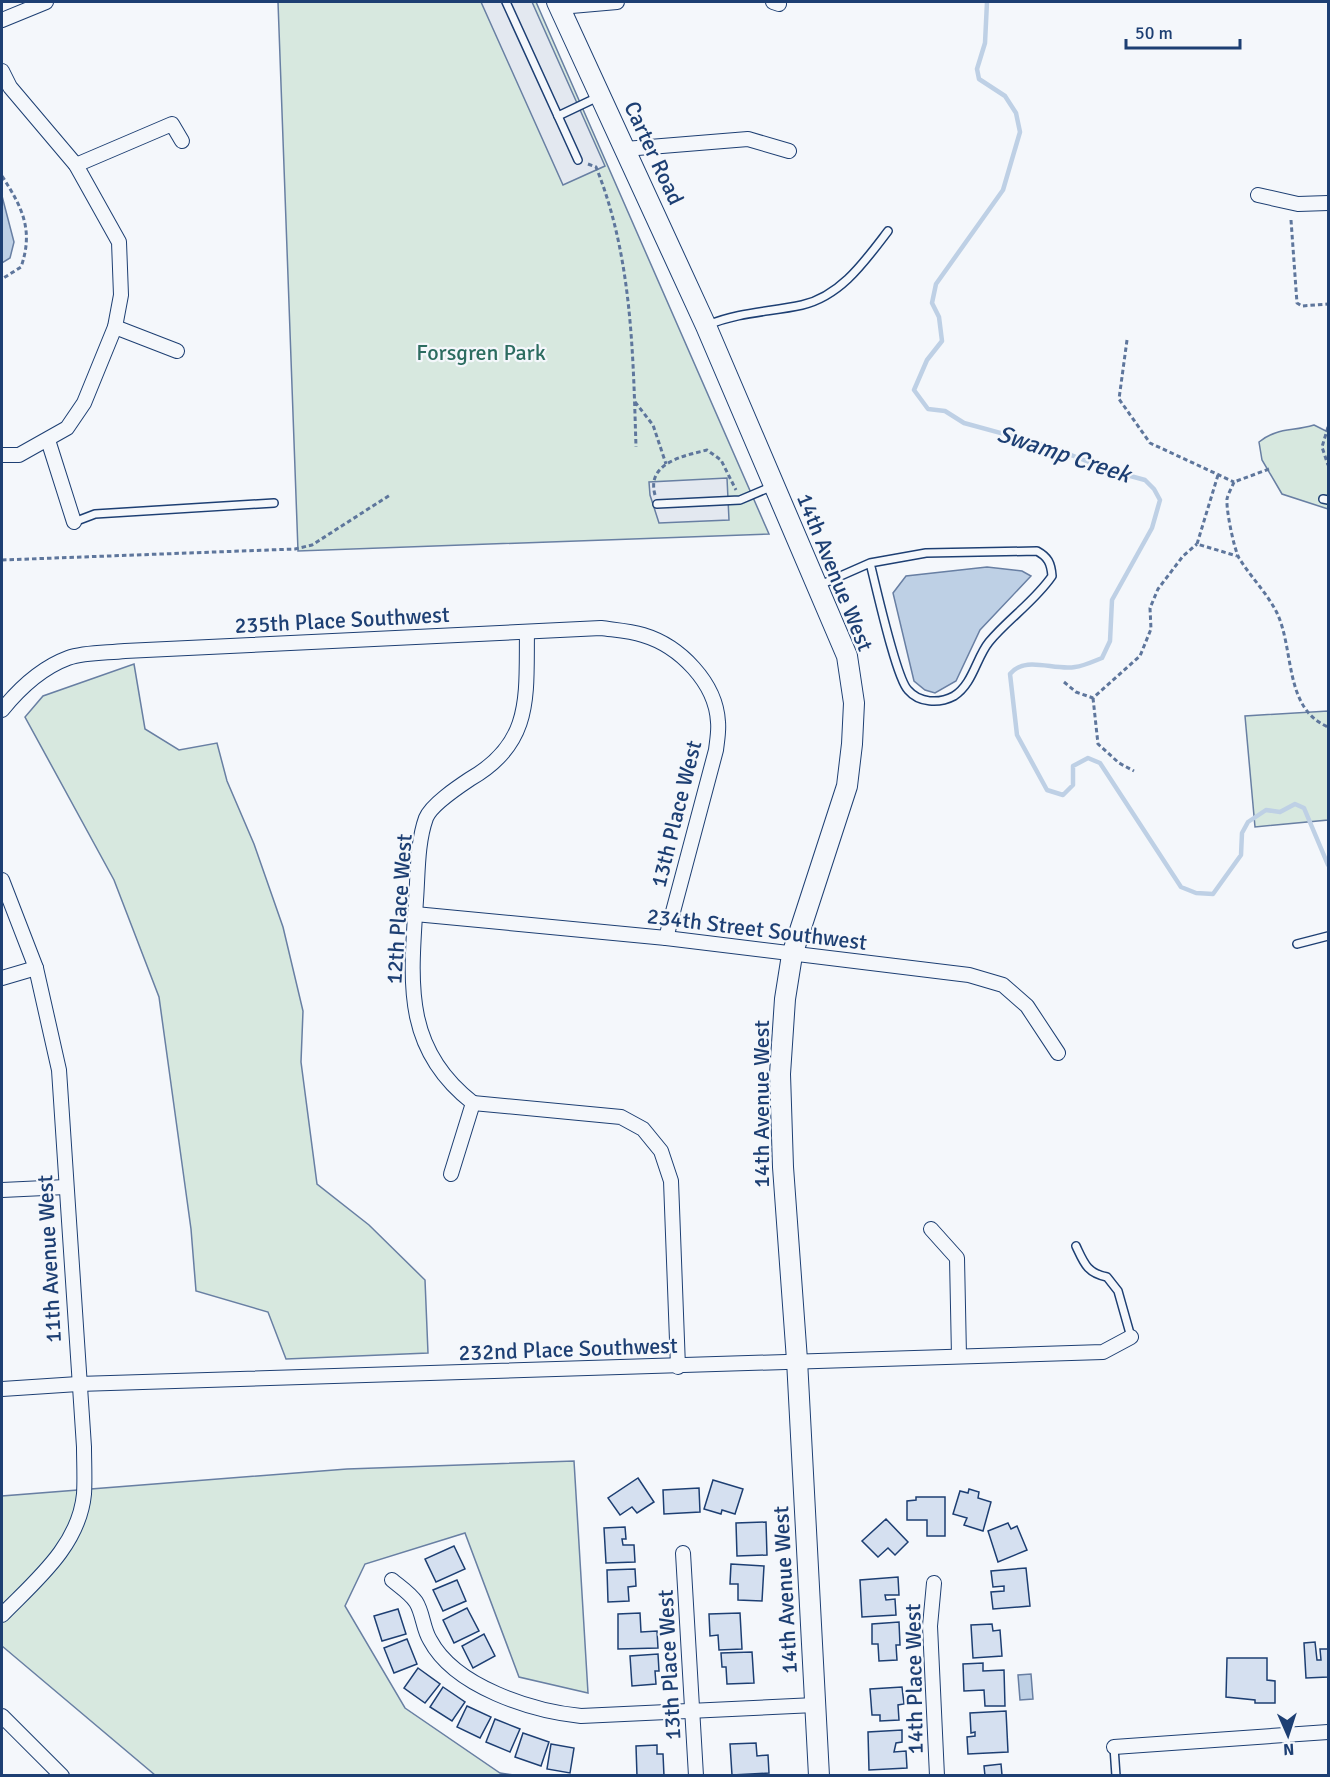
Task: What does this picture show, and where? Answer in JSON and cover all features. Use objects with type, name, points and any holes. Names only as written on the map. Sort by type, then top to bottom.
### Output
[{"type":"street","points":[[2,20],[46,2]]},
{"type":"street","points":[[558,4],[616,2]]},
{"type":"street","name":"Carter Road","points":[[558,4],[706,326]]},
{"type":"street","points":[[2,70],[10,87],[76,165],[119,242],[120,295],[115,327],[84,403],[67,428],[19,455],[2,455]]},
{"type":"street","points":[[76,165],[172,124],[182,141]]},
{"type":"street","points":[[625,149],[748,139],[789,151]]},
{"type":"street","points":[[1258,195],[1298,204],[1329,203]]},
{"type":"street","name":"14th Avenue West","points":[[706,326],[847,656],[854,703],[847,786],[792,955],[785,999],[780,1074],[783,1167],[797,1360],[819,1776]]},
{"type":"street","points":[[115,327],[177,351]]},
{"type":"street","points":[[48,440],[74,522]]},
{"type":"street","name":"235th Place Southwest","points":[[2,710],[16,692],[40,673],[69,658],[125,651],[601,628],[644,635],[670,648],[695,668]]},
{"type":"street","name":"12th Place West","points":[[473,1103],[450,1085],[431,1059],[416,1019],[412,968],[419,855],[427,816],[455,789],[492,766],[512,740],[526,708],[527,632]]},
{"type":"street","name":"13th Place West","points":[[666,938],[716,750],[718,721],[709,691],[695,668]]},
{"type":"street","name":"11th Avenue West","points":[[2,880],[36,968],[59,1070],[84,1456],[84,1496],[78,1520],[61,1554],[2,1616]]},
{"type":"street","name":"234th Street Southwest","points":[[415,914],[666,938],[969,975],[1003,984],[1027,1006],[1058,1053]]},
{"type":"street","points":[[2,978],[36,968]]},
{"type":"street","points":[[451,1174],[473,1103],[621,1117],[643,1129],[661,1151],[671,1181],[678,1366]]},
{"type":"street","points":[[2,1190],[66,1187]]},
{"type":"street","points":[[931,1229],[957,1258],[959,1356]]},
{"type":"street","name":"232nd Place Southwest","points":[[2,1389],[78,1384],[1103,1352],[1131,1337]]},
{"type":"street","name":"13th Place West","points":[[683,1553],[696,1776]]},
{"type":"street","points":[[392,1580],[416,1602],[430,1641],[442,1656],[464,1675],[520,1704],[548,1713],[581,1716],[815,1706]]},
{"type":"street","name":"14th Place West","points":[[934,1582],[930,1626],[937,1776]]},
{"type":"street","points":[[2,1716],[62,1776]]},
{"type":"street","points":[[1114,1747],[1329,1732]]},
{"type":"lane","points":[[506,2],[578,160]]},
{"type":"lane","points":[[558,116],[601,96]]},
{"type":"lane","points":[[706,326],[730,316],[803,305],[820,299],[839,287],[888,231]]},
{"type":"lane","points":[[657,504],[740,500],[773,486]]},
{"type":"lane","points":[[74,522],[95,514],[274,503]]},
{"type":"lane","points":[[818,586],[870,563],[926,553],[1037,551],[1046,556],[1052,576],[988,643],[966,685],[955,695],[941,700],[927,701],[915,697],[901,680],[870,563]]},
{"type":"lane","points":[[1297,944],[1326,937]]},
{"type":"lane","points":[[1076,1246],[1086,1268],[1095,1275],[1107,1276],[1118,1291],[1131,1337]]},
{"type":"lane","points":[[1114,1747],[1116,1776]]},
{"type":"path","points":[[578,160],[596,167],[614,219],[628,300],[636,447]]},
{"type":"path","points":[[2,176],[25,219],[27,236],[21,267],[2,279]]},
{"type":"path","points":[[1291,220],[1297,303],[1302,306],[1329,304]]},
{"type":"path","points":[[1127,340],[1119,399],[1150,442],[1234,482],[1269,469]]},
{"type":"path","points":[[634,401],[653,425],[666,464]]},
{"type":"path","points":[[1329,427],[1322,447],[1329,465]]},
{"type":"path","points":[[657,504],[652,488],[653,477],[666,464],[707,450],[715,453],[728,472],[740,500]]},
{"type":"path","points":[[1093,698],[1140,656],[1151,629],[1150,608],[1158,589],[1183,556],[1197,544],[1218,475]]},
{"type":"path","points":[[1234,482],[1227,499],[1237,556],[1276,611],[1285,635],[1295,685],[1305,711],[1315,721],[1329,727]]},
{"type":"path","points":[[2,560],[295,549],[312,545],[390,495]]},
{"type":"path","points":[[1197,544],[1237,556]]},
{"type":"path","points":[[1064,682],[1076,692],[1093,698]]},
{"type":"path","points":[[1093,698],[1098,744],[1119,763],[1134,771]]},
{"type":"green space","name":"Forsgren Park","points":[[278,2],[536,2],[769,534],[298,551]]},
{"type":"green space","points":[[1314,425],[1328,432],[1328,509],[1282,494],[1262,460],[1259,442],[1272,434]]},
{"type":"green space","points":[[134,664],[145,729],[179,750],[217,743],[227,781],[254,844],[283,927],[303,1011],[301,1062],[317,1184],[369,1225],[425,1280],[428,1353],[286,1359],[268,1312],[196,1291],[191,1229],[159,997],[114,880],[25,717],[43,696]]},
{"type":"green space","points":[[1328,711],[1328,820],[1255,827],[1245,716]]},
{"type":"green space","points":[[574,1461],[588,1693],[519,1677],[465,1533],[365,1564],[345,1606],[405,1708],[500,1773],[514,1775],[155,1775],[2,1646],[2,1496],[347,1469]]},
{"type":"shaded area","points":[[481,2],[532,2],[605,166],[563,185]]},
{"type":"shaded area","points":[[727,478],[729,520],[659,523],[650,495],[649,482]]},
{"type":"water","points":[[2,196],[14,242],[10,258],[2,263]]},
{"type":"water","points":[[987,567],[1022,571],[1031,576],[980,630],[956,681],[935,693],[925,690],[914,681],[893,593],[906,576]]},
{"type":"water","points":[[1031,1674],[1033,1699],[1020,1700],[1018,1675]]},
{"type":"building","points":[[638,1478],[654,1502],[637,1513],[632,1507],[620,1515],[608,1498]]},
{"type":"building","points":[[713,1480],[743,1489],[735,1514],[722,1510],[721,1514],[704,1509]]},
{"type":"building","points":[[699,1488],[700,1512],[664,1514],[663,1490]]},
{"type":"building","points":[[969,1489],[979,1492],[978,1498],[991,1502],[983,1531],[964,1525],[967,1518],[953,1514],[960,1491],[968,1493]]},
{"type":"building","points":[[916,1497],[945,1497],[945,1536],[927,1536],[927,1520],[907,1520],[907,1501],[916,1500]]},
{"type":"building","points":[[886,1519],[908,1542],[895,1555],[888,1548],[878,1557],[862,1541]]},
{"type":"building","points":[[766,1522],[767,1555],[737,1556],[736,1523]]},
{"type":"building","points":[[1008,1523],[1011,1529],[1017,1526],[1027,1550],[998,1562],[988,1531]]},
{"type":"building","points":[[625,1527],[626,1539],[622,1539],[623,1545],[634,1545],[635,1562],[606,1563],[604,1528]]},
{"type":"building","points":[[454,1546],[465,1569],[436,1582],[425,1559]]},
{"type":"building","points":[[731,1564],[764,1566],[762,1601],[738,1600],[738,1584],[730,1584]]},
{"type":"building","points":[[1026,1568],[1030,1606],[993,1609],[991,1592],[1004,1591],[1004,1586],[993,1587],[991,1571]]},
{"type":"building","points":[[635,1569],[636,1586],[628,1587],[629,1601],[608,1602],[607,1570]]},
{"type":"building","points":[[898,1577],[899,1595],[885,1595],[886,1600],[895,1599],[896,1615],[862,1617],[860,1580]]},
{"type":"building","points":[[457,1580],[466,1601],[443,1611],[433,1590]]},
{"type":"building","points":[[467,1608],[479,1631],[454,1643],[443,1620]]},
{"type":"building","points":[[398,1609],[406,1634],[382,1641],[374,1616]]},
{"type":"building","points":[[640,1613],[641,1632],[657,1631],[658,1648],[618,1649],[618,1614]]},
{"type":"building","points":[[740,1613],[742,1649],[719,1650],[718,1635],[710,1636],[709,1614]]},
{"type":"building","points":[[899,1622],[900,1645],[896,1645],[897,1660],[879,1661],[878,1644],[872,1644],[872,1624]]},
{"type":"building","points":[[992,1624],[993,1631],[1000,1630],[1002,1656],[973,1658],[971,1625]]},
{"type":"building","points":[[484,1634],[495,1656],[473,1668],[462,1646]]},
{"type":"building","points":[[407,1639],[417,1664],[394,1673],[384,1648]]},
{"type":"building","points":[[1315,1642],[1317,1660],[1321,1660],[1320,1649],[1328,1649],[1328,1677],[1306,1678],[1304,1643]]},
{"type":"building","points":[[752,1652],[754,1683],[727,1684],[726,1667],[722,1667],[721,1653]]},
{"type":"building","points":[[658,1654],[659,1671],[655,1671],[656,1684],[632,1686],[630,1656]]},
{"type":"building","points":[[1227,1658],[1267,1658],[1267,1680],[1275,1681],[1275,1703],[1255,1703],[1255,1700],[1226,1697]]},
{"type":"building","points":[[983,1663],[983,1671],[1004,1670],[1005,1706],[985,1706],[984,1690],[964,1691],[963,1664]]},
{"type":"building","points":[[418,1668],[440,1684],[425,1703],[404,1688]]},
{"type":"building","points":[[443,1687],[465,1702],[452,1721],[430,1707]]},
{"type":"building","points":[[902,1687],[904,1704],[898,1705],[899,1720],[880,1721],[880,1715],[872,1715],[870,1689]]},
{"type":"building","points":[[467,1706],[491,1717],[480,1738],[457,1727]]},
{"type":"building","points":[[1006,1711],[1008,1752],[968,1754],[967,1737],[975,1736],[975,1732],[971,1733],[970,1713]]},
{"type":"building","points":[[495,1719],[520,1729],[510,1752],[486,1742]]},
{"type":"building","points":[[902,1730],[902,1742],[896,1743],[894,1752],[906,1751],[907,1768],[869,1770],[868,1732]]},
{"type":"building","points":[[523,1733],[549,1742],[541,1766],[515,1757]]},
{"type":"building","points":[[756,1743],[757,1756],[768,1755],[769,1773],[732,1775],[730,1744]]},
{"type":"building","points":[[551,1744],[574,1748],[570,1773],[547,1769]]},
{"type":"building","points":[[657,1745],[657,1754],[663,1754],[664,1776],[637,1776],[636,1746]]},
{"type":"building","points":[[1001,1764],[1002,1775],[1007,1776],[985,1776],[984,1766]]},
{"type":"waterway","name":"Swamp Creek","points":[[987,2],[985,43],[977,69],[979,79],[1005,96],[1016,113],[1020,132],[1003,190],[936,284],[932,303],[939,317],[942,341],[927,360],[914,390],[928,409],[945,411],[964,423],[1048,446],[1112,471],[1145,480],[1160,500],[1152,528],[1112,600],[1110,641],[1102,658],[1085,665],[1067,668],[1024,665],[1016,668],[1010,674],[1017,735],[1047,790],[1063,795],[1073,785],[1073,766],[1088,758],[1100,763],[1181,887],[1196,893],[1213,894],[1241,855],[1242,833],[1248,822],[1266,810],[1280,812],[1295,804],[1304,808],[1328,865]]}]
